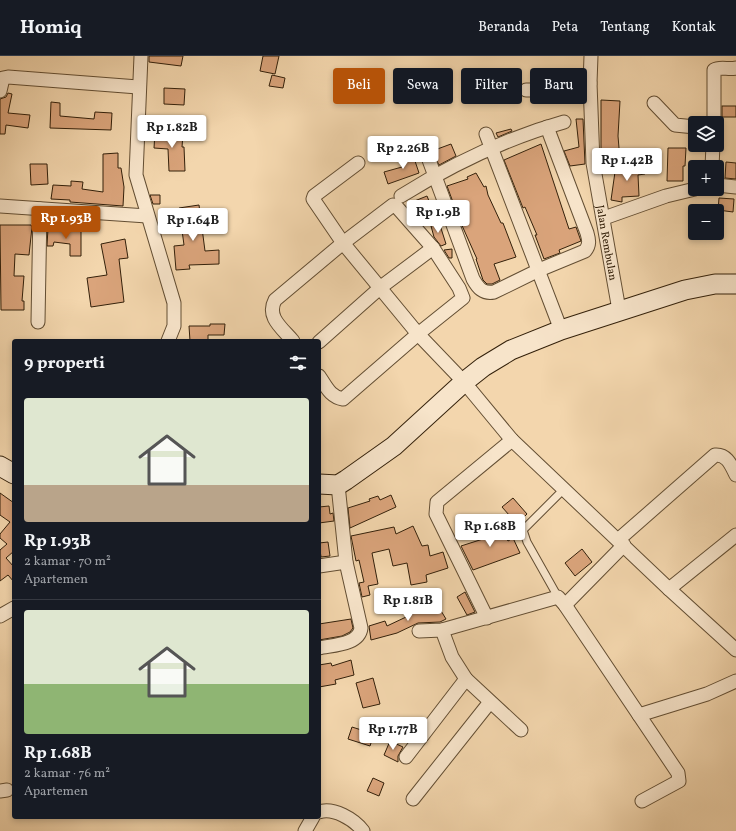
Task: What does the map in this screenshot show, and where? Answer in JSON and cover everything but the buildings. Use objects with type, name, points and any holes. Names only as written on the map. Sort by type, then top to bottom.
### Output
[{"type":"street","points":[[141,56],[138,87],[136,175],[174,303],[174,326],[169,339]]},
{"type":"street","name":"Jalan Rembulan","points":[[591,56],[590,83],[593,163],[604,218],[619,310]]},
{"type":"street","points":[[714,116],[714,70],[720,68],[726,70],[736,68]]},
{"type":"street","points":[[0,91],[3,78],[8,77],[138,87]]},
{"type":"street","points":[[526,90],[550,90],[590,83]]},
{"type":"street","points":[[654,103],[675,125],[688,126]]},
{"type":"street","points":[[401,196],[434,176],[492,149],[547,127],[564,122]]},
{"type":"street","points":[[429,160],[477,286],[488,293],[494,292],[539,270],[585,251],[588,247],[589,241],[547,127]]},
{"type":"street","points":[[486,134],[561,330]]},
{"type":"street","points":[[358,163],[314,196],[313,199],[343,243],[418,334],[464,382],[512,440],[565,488],[669,589],[736,650]]},
{"type":"street","points":[[724,186],[736,187]]},
{"type":"street","points":[[604,218],[666,196],[688,191]]},
{"type":"street","points":[[291,339],[272,315],[271,308],[275,300],[343,243],[395,205],[433,248],[459,288],[463,298],[462,301],[418,334],[342,399],[331,394],[321,379]]},
{"type":"street","points":[[0,206],[147,216]]},
{"type":"street","points":[[38,322],[40,209]]},
{"type":"street","points":[[321,340],[380,287],[433,248]]},
{"type":"street","points":[[321,484],[338,485],[394,446],[464,382],[483,367],[511,350],[561,330],[619,310],[685,290],[715,284],[736,284]]},
{"type":"street","points":[[487,618],[436,514],[437,502],[512,440]]},
{"type":"street","points":[[419,631],[442,630],[562,601],[621,542],[715,455],[721,455],[726,458],[736,475]]},
{"type":"street","points":[[0,466],[12,473]]},
{"type":"street","points":[[321,648],[356,639],[360,634],[361,628],[346,562],[338,485]]},
{"type":"street","points":[[669,589],[736,535]]},
{"type":"street","points":[[321,566],[346,562]]},
{"type":"street","points":[[562,601],[678,773],[679,781],[642,800]]},
{"type":"street","points":[[0,616],[12,609]]},
{"type":"street","points":[[442,630],[452,657],[466,679],[521,730]]},
{"type":"street","points":[[406,757],[466,679]]},
{"type":"street","points":[[639,715],[707,694],[736,681]]},
{"type":"street","points":[[413,799],[490,702]]},
{"type":"street","points":[[321,811],[324,810],[341,814],[352,820],[363,831]]},
{"type":"street","points":[[305,831],[312,819]]},
{"type":"lane","points":[[562,601],[527,542],[524,530],[565,488]]}]
